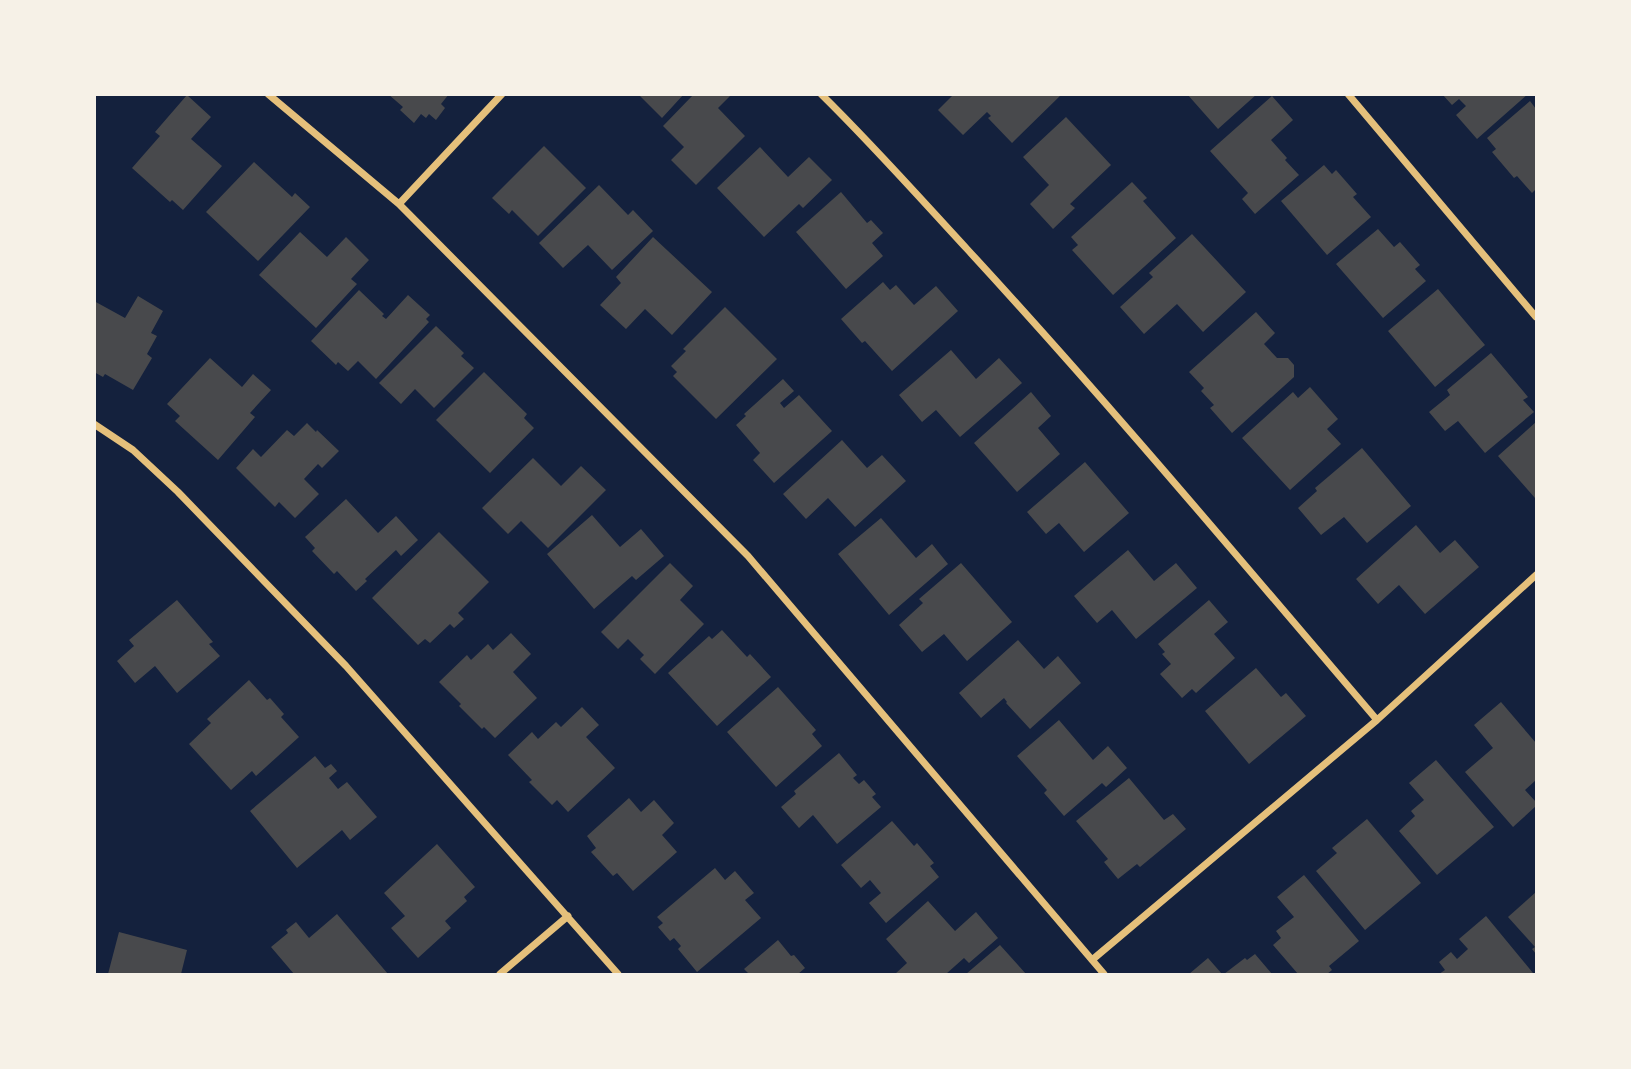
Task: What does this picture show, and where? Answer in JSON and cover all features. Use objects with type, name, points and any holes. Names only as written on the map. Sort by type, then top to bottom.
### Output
[{"type":"street","points":[[268,94],[399,204],[748,556],[1104,975]]},
{"type":"street","points":[[399,204],[502,94]]},
{"type":"street","points":[[821,94],[931,210],[1116,414],[1377,720]]},
{"type":"street","points":[[1348,94],[1536,317]]},
{"type":"street","points":[[94,424],[133,450],[178,492],[346,666],[618,975]]},
{"type":"street","points":[[1092,960],[1377,720],[1536,575]]},
{"type":"street","points":[[500,975],[568,916]]},
{"type":"building","points":[[388,94],[449,94],[441,104],[445,108],[436,120],[429,114],[426,118],[421,114],[414,123],[400,110],[403,107]]},
{"type":"building","points":[[638,94],[684,94],[662,118]]},
{"type":"building","points":[[694,94],[732,94],[718,108],[745,136],[696,185],[671,160],[684,147],[663,126]]},
{"type":"building","points":[[954,94],[1062,94],[1012,143],[988,118],[991,116],[987,112],[963,135],[938,110]]},
{"type":"building","points":[[1187,94],[1257,94],[1218,129]]},
{"type":"building","points":[[1442,94],[1528,94],[1477,139],[1456,115],[1466,106],[1459,99],[1452,105]]},
{"type":"building","points":[[187,95],[211,117],[191,139],[222,166],[183,210],[132,168],[160,136],[155,132]]},
{"type":"building","points":[[1272,96],[1293,120],[1271,140],[1299,175],[1255,214],[1242,199],[1248,193],[1210,151]]},
{"type":"building","points":[[1530,101],[1536,109],[1536,189],[1532,193],[1517,176],[1514,178],[1492,152],[1496,149],[1487,138]]},
{"type":"building","points":[[1066,117],[1111,165],[1070,204],[1075,208],[1053,229],[1030,204],[1049,185],[1023,157]]},
{"type":"building","points":[[544,146],[586,188],[538,236],[512,210],[509,214],[492,198]]},
{"type":"building","points":[[760,147],[788,177],[809,157],[832,180],[803,208],[799,204],[764,237],[717,188]]},
{"type":"building","points":[[254,162],[292,197],[295,193],[310,207],[258,261],[206,212]]},
{"type":"building","points":[[1324,165],[1332,174],[1336,170],[1357,194],[1353,197],[1371,217],[1327,255],[1281,201]]},
{"type":"building","points":[[1132,182],[1147,198],[1143,201],[1176,238],[1113,295],[1072,250],[1078,245],[1071,237]]},
{"type":"building","points":[[599,185],[628,215],[633,210],[653,231],[612,270],[588,245],[563,268],[539,243]]},
{"type":"building","points":[[841,192],[867,223],[871,220],[883,233],[872,243],[883,256],[846,289],[796,232]]},
{"type":"building","points":[[1378,229],[1394,247],[1400,242],[1420,265],[1415,269],[1426,281],[1383,318],[1336,264]]},
{"type":"building","points":[[300,232],[327,257],[346,237],[369,260],[351,279],[357,284],[316,328],[259,275]]},
{"type":"building","points":[[1192,234],[1246,292],[1203,332],[1177,304],[1144,334],[1120,307],[1153,277],[1149,273]]},
{"type":"building","points":[[653,237],[712,292],[672,335],[645,309],[626,329],[600,305],[621,283],[616,277]]},
{"type":"building","points":[[883,282],[890,290],[896,285],[914,305],[936,286],[958,311],[892,371],[841,319]]},
{"type":"building","points":[[1438,289],[1485,345],[1435,387],[1388,331]]},
{"type":"building","points":[[359,290],[386,319],[408,295],[430,315],[426,319],[429,322],[376,379],[358,361],[348,371],[338,362],[336,365],[311,341]]},
{"type":"building","points":[[138,296],[163,311],[151,333],[157,336],[147,354],[152,358],[133,390],[105,374],[103,377],[94,372],[94,301],[125,318]]},
{"type":"building","points":[[725,307],[777,359],[716,419],[673,376],[677,372],[671,366],[686,351],[683,349]]},
{"type":"building","points":[[1256,312],[1275,333],[1264,344],[1277,358],[1288,358],[1294,365],[1294,377],[1232,433],[1210,408],[1214,405],[1201,391],[1204,388],[1189,372]]},
{"type":"building","points":[[436,326],[464,353],[461,356],[474,368],[434,408],[415,389],[401,404],[379,383]]},
{"type":"building","points":[[951,350],[976,379],[999,358],[1022,383],[960,437],[936,410],[922,422],[899,395]]},
{"type":"building","points":[[1491,353],[1528,397],[1523,400],[1534,412],[1485,453],[1458,421],[1445,431],[1429,412],[1450,395],[1447,390]]},
{"type":"building","points":[[210,358],[242,387],[253,374],[271,390],[250,413],[255,417],[218,460],[175,421],[180,416],[167,404]]},
{"type":"building","points":[[484,372],[527,414],[524,418],[534,428],[490,473],[436,420]]},
{"type":"building","points":[[783,379],[794,391],[780,403],[784,408],[799,395],[832,431],[774,483],[753,460],[760,453],[736,425],[746,416],[744,414]]},
{"type":"building","points":[[1310,387],[1338,419],[1327,429],[1341,444],[1290,490],[1242,438],[1293,392],[1298,398]]},
{"type":"building","points":[[1031,392],[1051,416],[1038,428],[1060,454],[1017,492],[974,443]]},
{"type":"building","points":[[1536,422],[1536,497],[1535,498],[1498,456]]},
{"type":"building","points":[[307,423],[339,451],[322,468],[318,464],[304,479],[319,494],[295,518],[279,502],[275,507],[236,468],[253,449],[261,457],[287,430],[294,436]]},
{"type":"building","points":[[842,440],[867,468],[882,455],[906,481],[855,527],[828,498],[806,519],[783,494]]},
{"type":"building","points":[[1362,448],[1411,506],[1367,543],[1344,517],[1321,535],[1298,508],[1317,491],[1315,488]]},
{"type":"building","points":[[533,458],[561,486],[581,466],[606,490],[548,548],[521,521],[508,534],[482,508]]},
{"type":"building","points":[[1085,462],[1129,513],[1084,552],[1059,523],[1046,534],[1027,512]]},
{"type":"building","points":[[346,499],[378,533],[396,516],[418,540],[401,556],[396,550],[356,591],[337,571],[334,574],[312,551],[315,548],[305,537]]},
{"type":"building","points":[[592,515],[620,547],[641,529],[664,556],[636,580],[632,576],[594,609],[547,554]]},
{"type":"building","points":[[881,518],[916,558],[932,544],[948,564],[889,615],[838,554]]},
{"type":"building","points":[[1416,525],[1440,553],[1455,540],[1479,567],[1425,614],[1399,585],[1378,604],[1356,579]]},
{"type":"building","points":[[439,532],[489,582],[458,613],[464,619],[454,628],[450,624],[430,643],[425,639],[418,645],[372,598]]},
{"type":"building","points":[[1128,550],[1154,581],[1176,563],[1197,588],[1136,639],[1112,610],[1097,623],[1074,596]]},
{"type":"building","points":[[670,563],[693,586],[680,600],[704,624],[655,674],[640,659],[644,655],[628,639],[618,649],[601,632]]},
{"type":"building","points":[[961,563],[1012,622],[967,661],[944,634],[922,652],[899,625],[923,603],[919,599]]},
{"type":"building","points":[[177,600],[213,642],[209,644],[220,656],[177,693],[155,666],[135,683],[117,661],[134,646],[129,640]]},
{"type":"building","points":[[1209,600],[1228,622],[1214,634],[1235,658],[1196,693],[1192,689],[1182,698],[1160,674],[1171,664],[1158,644]]},
{"type":"building","points":[[722,630],[747,657],[750,654],[771,677],[717,726],[668,673],[709,636],[712,639]]},
{"type":"building","points":[[511,633],[531,654],[513,672],[537,698],[495,738],[459,706],[461,704],[439,682],[467,655],[471,660],[488,644],[493,650]]},
{"type":"building","points":[[1018,640],[1044,669],[1058,656],[1081,683],[1030,729],[1004,698],[981,718],[959,693]]},
{"type":"building","points":[[1256,668],[1281,697],[1286,693],[1306,716],[1249,764],[1205,711]]},
{"type":"building","points":[[249,680],[267,700],[270,698],[284,714],[281,717],[299,737],[256,776],[252,771],[231,790],[189,744],[211,723],[207,719]]},
{"type":"building","points":[[778,687],[816,730],[812,734],[822,746],[776,787],[727,732]]},
{"type":"building","points":[[1501,702],[1536,743],[1536,780],[1525,790],[1536,802],[1536,806],[1513,827],[1465,772],[1493,748],[1474,725]]},
{"type":"building","points":[[582,707],[599,725],[586,737],[615,768],[568,812],[557,800],[552,805],[508,755],[532,732],[538,739],[556,722],[561,727]]},
{"type":"building","points":[[1059,720],[1093,760],[1108,746],[1127,768],[1106,787],[1102,783],[1064,816],[1044,793],[1047,790],[1017,756]]},
{"type":"building","points":[[839,753],[857,775],[853,778],[859,784],[864,780],[876,794],[872,797],[881,807],[837,844],[813,815],[799,828],[781,807],[796,794],[794,791]]},
{"type":"building","points":[[315,756],[325,768],[331,764],[337,771],[329,778],[338,789],[347,782],[377,817],[350,840],[342,830],[297,868],[250,811]]},
{"type":"building","points":[[1436,760],[1494,827],[1437,875],[1399,831],[1415,816],[1411,811],[1424,800],[1409,783]]},
{"type":"building","points":[[1129,778],[1164,820],[1173,814],[1186,829],[1140,867],[1137,864],[1118,879],[1104,862],[1108,859],[1076,821]]},
{"type":"building","points":[[629,798],[641,812],[654,800],[674,823],[662,835],[677,852],[633,891],[617,873],[613,876],[591,852],[596,848],[587,836]]},
{"type":"building","points":[[1367,819],[1421,883],[1365,930],[1316,871],[1337,853],[1332,848]]},
{"type":"building","points":[[892,821],[914,846],[917,843],[934,863],[930,866],[939,877],[886,923],[869,903],[881,893],[870,880],[861,888],[841,865]]},
{"type":"building","points":[[437,844],[475,887],[464,897],[467,901],[445,921],[451,928],[418,958],[391,928],[405,916],[384,893]]},
{"type":"building","points":[[715,868],[725,880],[735,871],[754,893],[745,900],[761,918],[697,972],[678,949],[681,946],[674,938],[670,941],[658,927],[663,923],[657,917]]},
{"type":"building","points":[[1304,875],[1359,941],[1329,966],[1332,970],[1327,974],[1298,974],[1273,945],[1281,938],[1276,931],[1294,917],[1277,897]]},
{"type":"building","points":[[1536,892],[1536,954],[1532,949],[1535,947],[1508,917]]},
{"type":"building","points":[[928,901],[955,931],[976,912],[998,938],[969,963],[964,958],[946,974],[895,974],[907,963],[886,939]]},
{"type":"building","points":[[337,914],[388,974],[294,974],[271,947],[288,933],[286,930],[296,922],[309,938]]},
{"type":"building","points":[[1486,916],[1533,973],[1439,974],[1445,970],[1439,962],[1451,952],[1457,959],[1468,949],[1459,939]]},
{"type":"building","points":[[119,932],[187,950],[181,974],[108,974]]},
{"type":"building","points":[[778,940],[805,968],[798,974],[749,974],[744,969]]},
{"type":"building","points":[[1000,945],[1026,974],[966,974]]},
{"type":"building","points":[[1255,954],[1272,974],[1224,974],[1245,958],[1247,960]]},
{"type":"building","points":[[1208,958],[1222,974],[1189,974]]}]
